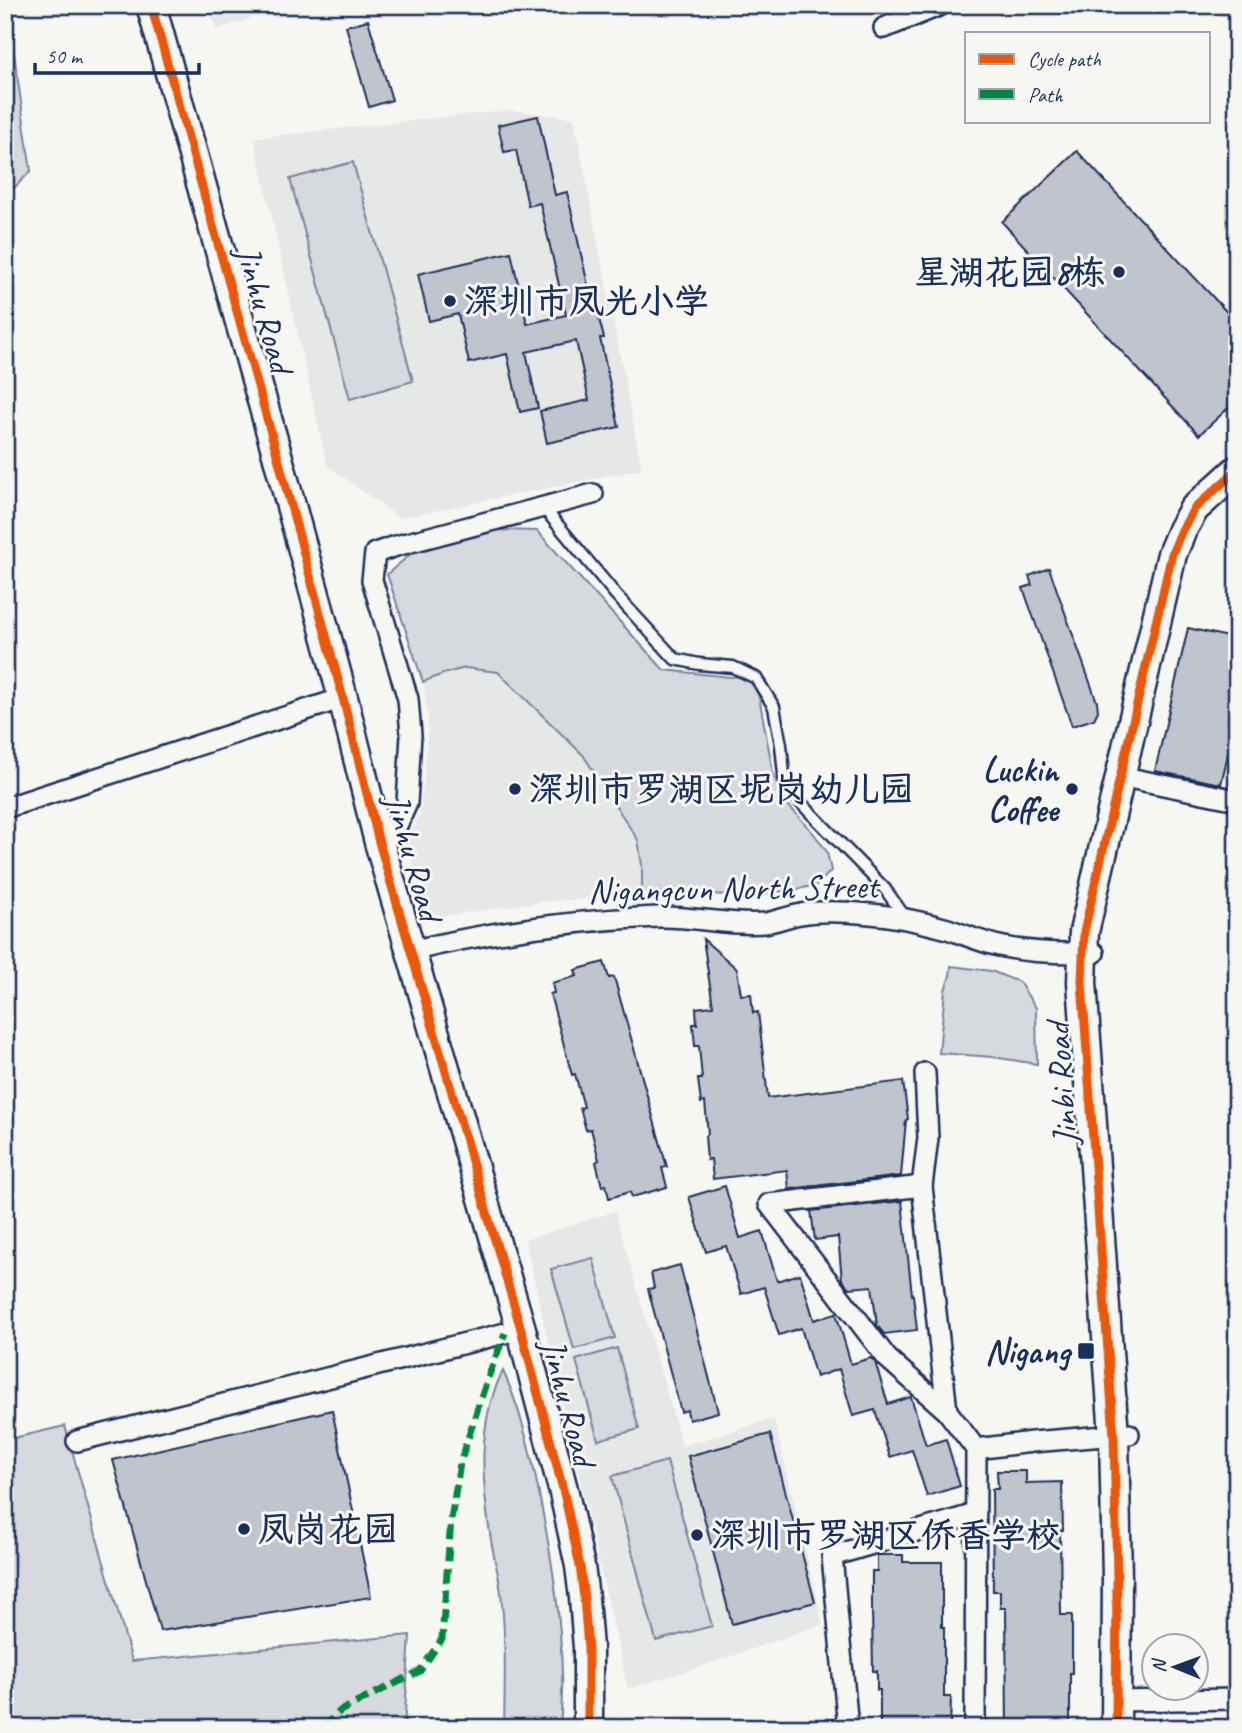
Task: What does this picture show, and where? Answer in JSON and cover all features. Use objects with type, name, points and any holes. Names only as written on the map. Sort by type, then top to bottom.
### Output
[{"type":"street","name":"Jinhu Road","points":[[151,5],[277,454],[379,842],[521,1329],[564,1493],[580,1566],[588,1648],[589,1728]]},
{"type":"street","points":[[884,28],[941,5]]},
{"type":"street","name":"Jinbi Road","points":[[1125,1714],[1132,1482],[1121,1435],[1098,1012],[1089,953],[1097,932],[1172,554],[1194,509],[1237,470]]},
{"type":"street","name":"Jinbi Road","points":[[1126,777],[1183,562],[1191,543],[1212,510],[1237,489]]},
{"type":"street","points":[[379,842],[394,832],[407,803],[411,734],[408,699],[372,580],[375,554],[396,546],[593,494]]},
{"type":"street","points":[[5,808],[343,698]]},
{"type":"street","points":[[1126,777],[1237,800]]},
{"type":"street","name":"Nigangcun North Street","points":[[411,951],[523,928],[661,917],[766,923],[803,913],[838,912],[906,918],[1015,949],[1089,953]]},
{"type":"street","points":[[925,1073],[928,1138],[922,1186],[947,1410]]},
{"type":"street","points":[[922,1186],[769,1204],[887,1358],[947,1410],[976,1450],[975,1728]]},
{"type":"street","points":[[77,1441],[521,1329]]},
{"type":"street","points":[[976,1450],[1032,1442],[1121,1435]]},
{"type":"street","points":[[848,1728],[831,1556],[975,1514]]},
{"type":"street","points":[[1125,1714],[1237,1699]]},
{"type":"lane","points":[[543,508],[616,595],[675,659],[733,667],[756,678],[774,706],[785,783],[885,889],[906,918]]},
{"type":"shaded area","points":[[5,5],[31,171],[5,197]]},
{"type":"shaded area","points":[[207,5],[288,5],[217,30]]},
{"type":"shaded area","name":"深圳市凤光小学","points":[[509,110],[574,118],[642,469],[399,518],[327,465],[254,138]]},
{"type":"shaded area","points":[[353,162],[413,381],[350,399],[290,179]]},
{"type":"shaded area","points":[[495,530],[537,531],[664,670],[730,677],[750,676],[759,697],[773,772],[781,797],[827,852],[831,871],[817,885],[743,896],[670,892],[642,895],[642,865],[638,840],[583,755],[498,672],[465,668],[423,682],[387,574],[412,553]]},
{"type":"shaded area","name":"深圳市罗湖区坭岗幼儿园","points":[[465,668],[498,672],[583,755],[638,840],[642,865],[642,895],[539,902],[429,920],[406,841],[420,814],[425,772],[428,720],[423,682]]},
{"type":"shaded area","points":[[951,966],[991,971],[1019,982],[1036,1008],[1037,1064],[939,1053],[945,990]]},
{"type":"shaded area","name":"深圳市罗湖区侨香学校","points":[[615,1211],[682,1446],[774,1419],[823,1624],[628,1689],[525,1240]]},
{"type":"shaded area","points":[[593,1258],[615,1338],[574,1349],[551,1269]]},
{"type":"shaded area","points":[[617,1348],[639,1429],[598,1440],[576,1360]]},
{"type":"shaded area","points":[[503,1371],[529,1447],[551,1561],[561,1651],[560,1728],[504,1728],[503,1610],[484,1476],[488,1412]]},
{"type":"shaded area","points":[[65,1426],[132,1661],[410,1635],[404,1728],[5,1728],[5,1440]]},
{"type":"shaded area","points":[[667,1461],[712,1626],[656,1641],[612,1476]]},
{"type":"shaded area","points":[[1237,1722],[1237,1728],[1176,1728],[1181,1723]]},
{"type":"building","points":[[368,20],[392,100],[369,107],[346,26]]},
{"type":"building","points":[[538,116],[555,195],[567,192],[594,312],[597,311],[604,338],[600,338],[619,427],[547,443],[540,411],[589,400],[576,341],[526,352],[538,408],[520,412],[507,354],[469,363],[458,314],[429,321],[418,274],[511,252],[527,324],[566,315],[540,203],[528,206],[516,150],[504,152],[498,125]]},
{"type":"building","name":"星湖花园8栋","points":[[1077,151],[1237,323],[1237,400],[1199,435],[1002,222]]},
{"type":"building","points":[[1049,568],[1097,702],[1098,711],[1094,719],[1072,726],[1023,588],[1032,585],[1029,576]]},
{"type":"building","points":[[1188,628],[1237,639],[1237,716],[1221,784],[1155,771]]},
{"type":"building","points":[[703,939],[737,969],[741,995],[751,994],[753,1013],[758,1012],[768,1098],[903,1081],[908,1119],[901,1176],[789,1189],[787,1170],[713,1179],[711,1159],[707,1160],[705,1102],[701,1103],[698,1079],[702,1079],[699,1046],[695,1046],[693,1024],[697,1024],[696,1008],[713,1006]]},
{"type":"building","points":[[604,962],[609,978],[614,977],[667,1167],[662,1168],[667,1187],[632,1197],[630,1192],[609,1198],[606,1185],[602,1186],[591,1129],[586,1130],[580,1108],[584,1107],[575,1074],[572,1075],[550,994],[554,993],[552,983],[577,976],[575,970]]},
{"type":"building","points":[[725,1186],[740,1238],[762,1231],[777,1281],[800,1274],[814,1320],[836,1313],[851,1364],[871,1358],[875,1362],[888,1404],[911,1397],[926,1445],[946,1439],[960,1486],[927,1496],[912,1450],[890,1457],[875,1410],[853,1416],[839,1369],[816,1377],[801,1328],[779,1335],[764,1287],[741,1294],[726,1246],[706,1252],[689,1197]]},
{"type":"building","points":[[902,1201],[917,1330],[884,1334],[877,1325],[872,1286],[849,1288],[842,1280],[838,1237],[815,1240],[811,1211]]},
{"type":"building","points":[[680,1265],[718,1412],[689,1420],[687,1410],[681,1412],[648,1289],[654,1288],[651,1273]]},
{"type":"building","name":"凤岗花园","points":[[332,1410],[371,1597],[160,1631],[113,1460]]},
{"type":"building","points":[[770,1434],[815,1602],[732,1624],[688,1456]]},
{"type":"building","points":[[997,1471],[1026,1471],[1026,1483],[1062,1482],[1061,1615],[1072,1615],[1070,1728],[1007,1728],[1006,1608],[1000,1608],[1000,1591],[993,1591],[992,1489],[998,1489]]},
{"type":"building","points":[[877,1555],[903,1555],[903,1562],[942,1562],[944,1697],[951,1697],[950,1728],[880,1728],[880,1690],[877,1690],[877,1671],[873,1671],[872,1571],[877,1571]]},
{"type":"marked path","points":[[322,1728],[340,1711],[420,1671],[442,1639],[451,1520],[460,1463],[505,1333]]},
{"type":"cycle path","points":[[151,5],[277,454],[379,842],[521,1329],[564,1493],[584,1598],[588,1648],[588,1728]]},
{"type":"cycle path","points":[[1116,1728],[1114,1436],[1082,982],[1084,932],[1172,554],[1194,509],[1237,470]]},
{"type":"place","name":"星湖花园8栋","points":[[1119,272]]},
{"type":"place","name":"深圳市凤光小学","points":[[450,301]]},
{"type":"place","name":"深圳市罗湖区坭岗幼儿园","points":[[515,789]]},
{"type":"place","name":"Luckin Coffee","points":[[1072,789]]},
{"type":"place","name":"Nigang","points":[[1086,1351]]},
{"type":"place","name":"凤岗花园","points":[[244,1529]]},
{"type":"place","name":"深圳市罗湖区侨香学校","points":[[697,1535]]}]
